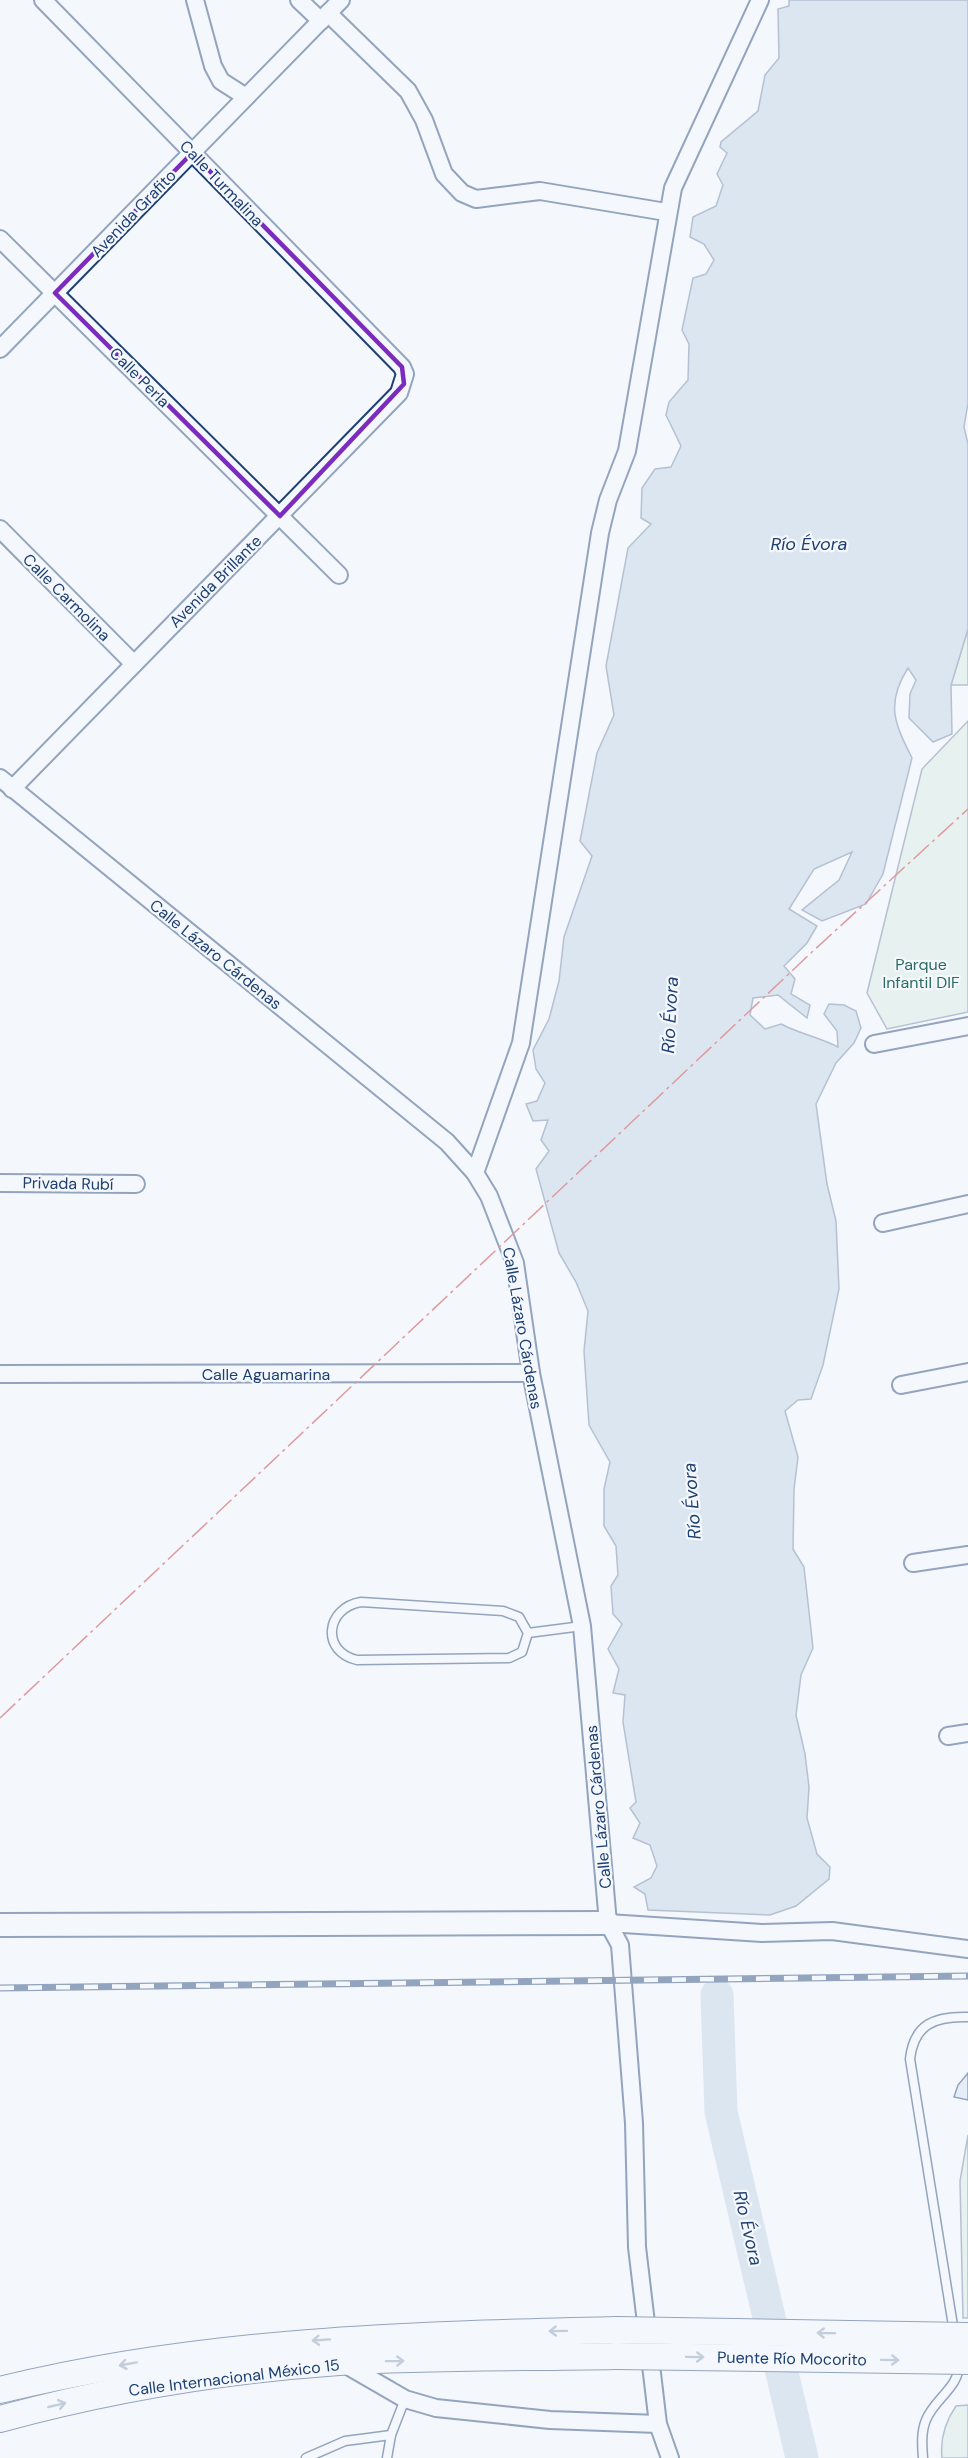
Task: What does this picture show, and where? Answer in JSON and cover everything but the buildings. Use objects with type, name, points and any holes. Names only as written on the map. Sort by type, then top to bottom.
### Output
[{"type":"main road","name":"Puente Río Mocorito","points":[[616,2330],[963,2349]]},
{"type":"main road","name":"Calle Internacional México 15","points":[[0,2390],[136,2363],[298,2342],[407,2336],[616,2330]]},
{"type":"main road","name":"Puente Río Mocorito","points":[[616,2356],[963,2349]]},
{"type":"main road","name":"Calle Internacional México 15","points":[[0,2419],[170,2382],[340,2362],[616,2356]]},
{"type":"street","name":"Calle Turmalina","points":[[43,0],[402,367]]},
{"type":"street","points":[[195,0],[213,66],[221,81],[246,97]]},
{"type":"street","points":[[299,0],[324,17],[408,91],[424,120],[444,174],[462,193],[476,199],[540,191],[666,212]]},
{"type":"street","name":"Avenida Grafito","points":[[0,349],[341,0]]},
{"type":"street","points":[[476,1173],[521,1043],[600,533],[608,500],[627,450],[666,212],[682,167],[738,50],[759,0]]},
{"type":"street","name":"Calle Perla","points":[[0,239],[339,575]]},
{"type":"street","name":"Avenida Brillante","points":[[6,784],[134,664],[399,393],[404,384],[405,374],[402,367]]},
{"type":"street","name":"Calle Carmolina","points":[[0,529],[134,664]]},
{"type":"street","name":"Calle Lázaro Cárdenas","points":[[6,784],[447,1142],[476,1173],[499,1218],[515,1263],[531,1373],[582,1626],[608,1923],[620,1945],[634,2123],[637,2247],[658,2424],[670,2458]]},
{"type":"street","points":[[874,1044],[968,1026]]},
{"type":"street","name":"Privada Rubí","points":[[0,1183],[136,1184]]},
{"type":"street","points":[[883,1222],[968,1204]]},
{"type":"street","points":[[901,1385],[968,1372]]},
{"type":"street","name":"Calle Aguamarina","points":[[0,1374],[531,1373]]},
{"type":"street","points":[[913,1563],[968,1555]]},
{"type":"street","points":[[948,1736],[968,1733]]},
{"type":"street","points":[[0,1925],[608,1923],[762,1933],[832,1931],[968,1949]]},
{"type":"street","points":[[340,2362],[405,2399],[436,2408],[550,2420],[658,2424]]},
{"type":"lane","points":[[361,1602],[503,1611],[519,1617],[528,1633],[522,1653],[509,1658],[357,1660],[347,1658],[341,1652],[333,1640],[331,1629],[340,1611],[349,1604],[361,1602]]},
{"type":"lane","points":[[528,1633],[582,1626]]},
{"type":"lane","points":[[923,2458],[923,2431],[926,2420],[958,2374],[963,2349],[910,2059],[915,2036],[924,2026],[956,2017],[968,2017]]},
{"type":"lane","points":[[387,2458],[391,2434],[405,2399]]},
{"type":"lane","points":[[306,2458],[345,2441],[391,2434]]},
{"type":"highlighted area","points":[[192,153],[402,367],[404,384],[280,516],[55,293]]},
{"type":"green space","points":[[968,629],[968,685],[951,685]]},
{"type":"green space","name":"Parque Infantil DIF","points":[[968,721],[968,1012],[887,1029],[867,993],[922,769]]},
{"type":"green space","points":[[968,2135],[968,2318],[963,2318],[960,2181]]},
{"type":"green space","points":[[968,2405],[968,2458],[942,2458],[944,2431],[949,2418],[956,2406]]},
{"type":"water","name":"Río Évora","points":[[789,0],[968,0],[968,403],[964,427],[968,444],[968,629],[951,685],[952,734],[933,742],[909,718],[910,694],[916,680],[908,668],[901,681],[895,703],[895,714],[901,735],[912,758],[883,874],[866,904],[822,921],[802,910],[839,880],[852,852],[814,869],[789,909],[817,926],[807,943],[784,966],[795,979],[791,994],[810,1005],[807,1018],[778,995],[753,998],[750,1015],[765,1029],[781,1024],[838,1047],[837,1031],[824,1014],[829,1004],[844,1005],[856,1011],[861,1028],[854,1043],[836,1063],[816,1104],[827,1184],[836,1221],[839,1289],[823,1365],[811,1399],[798,1400],[785,1411],[798,1457],[794,1489],[793,1549],[804,1567],[813,1648],[801,1675],[796,1715],[805,1754],[809,1787],[807,1818],[817,1854],[830,1867],[829,1879],[796,1906],[770,1915],[648,1910],[645,1894],[634,1887],[651,1878],[657,1866],[650,1845],[633,1838],[640,1823],[630,1808],[636,1802],[623,1722],[625,1695],[613,1693],[619,1669],[608,1649],[622,1624],[613,1614],[611,1586],[618,1575],[616,1546],[604,1526],[604,1489],[610,1462],[589,1425],[584,1351],[588,1311],[576,1282],[559,1253],[536,1169],[549,1151],[541,1140],[548,1120],[533,1121],[526,1104],[537,1101],[545,1083],[536,1069],[533,1050],[549,1019],[559,981],[564,937],[592,856],[580,841],[597,753],[614,715],[606,666],[628,548],[651,524],[641,518],[642,488],[655,469],[671,467],[681,446],[666,415],[669,402],[688,380],[689,344],[682,330],[693,278],[706,274],[714,260],[704,244],[690,237],[693,217],[716,206],[723,185],[717,174],[727,153],[720,147],[721,142],[758,111],[765,75],[779,58],[778,9],[789,6]]},
{"type":"waterway","name":"Río Évora","points":[[717,1995],[721,2112],[802,2458]]},
{"type":"railway","points":[[0,1988],[968,1976]]},
{"type":"power","points":[[0,1718],[812,952],[968,809]]}]
